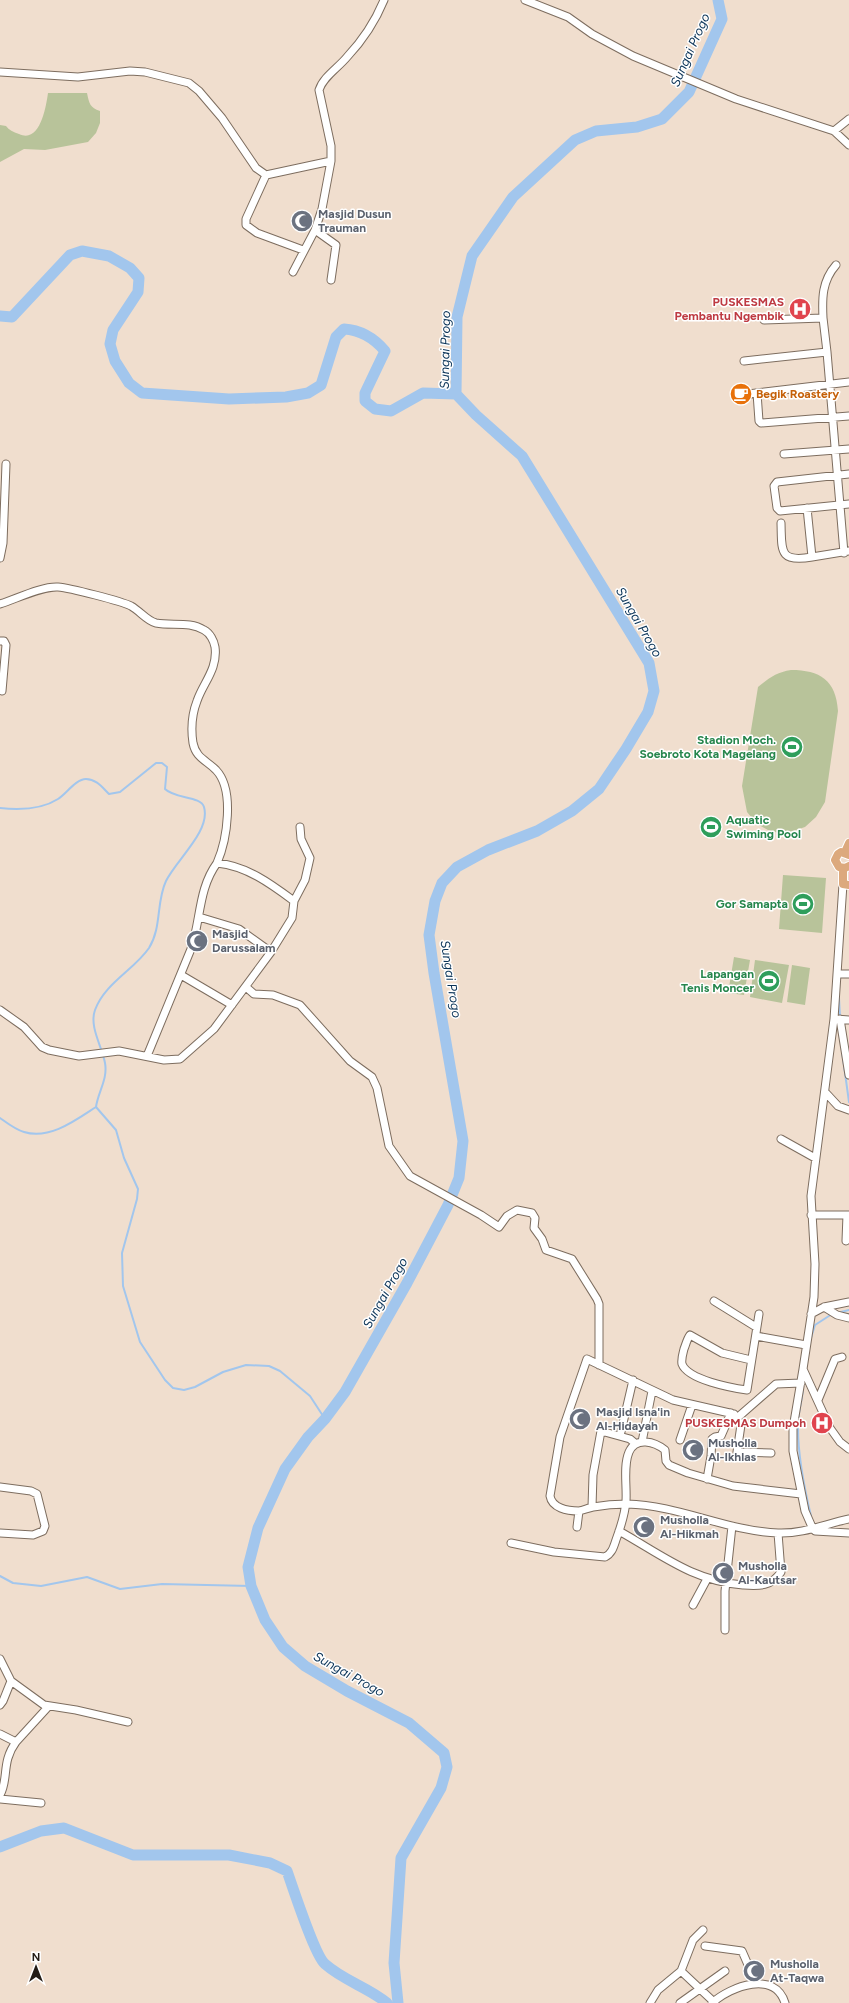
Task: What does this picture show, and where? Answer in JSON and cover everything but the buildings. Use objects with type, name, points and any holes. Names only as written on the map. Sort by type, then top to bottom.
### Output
[{"type":"main road","points":[[846,885],[846,867],[837,866],[835,860],[838,854],[847,853],[849,843]]},
{"type":"street","points":[[293,272],[303,250],[315,230],[322,209],[331,161],[331,146],[319,90],[322,83],[368,32],[384,0]]},
{"type":"street","points":[[525,0],[568,17],[592,34],[633,56],[736,100],[834,131],[849,145]]},
{"type":"street","points":[[0,72],[78,76],[130,71],[145,72],[189,83],[199,91],[222,118],[256,168],[266,174],[331,161]]},
{"type":"street","points":[[834,131],[849,119]]},
{"type":"street","points":[[266,174],[246,220],[246,225],[257,233],[303,250]]},
{"type":"street","points":[[315,230],[336,244],[331,280]]},
{"type":"street","points":[[781,523],[782,546],[783,551],[787,556],[797,560],[846,552],[839,505],[822,293],[830,272],[836,265]]},
{"type":"street","points":[[764,320],[823,318]]},
{"type":"street","points":[[744,361],[827,352]]},
{"type":"street","points":[[740,395],[849,382]]},
{"type":"street","points":[[757,393],[759,421],[761,423],[849,416]]},
{"type":"street","points":[[784,454],[849,449]]},
{"type":"street","points":[[0,558],[4,543],[2,494],[6,464]]},
{"type":"street","points":[[849,474],[775,483],[774,486],[777,509],[780,511],[849,504]]},
{"type":"street","points":[[807,508],[812,557]]},
{"type":"street","points":[[0,604],[36,592],[57,587],[131,606],[155,623],[198,627],[209,634],[215,647],[214,658],[207,683],[197,700],[192,730],[193,744],[200,759],[215,769],[221,776],[226,792],[227,826],[222,852],[205,885],[199,910],[197,932],[181,975],[147,1056]]},
{"type":"street","points":[[0,641],[4,641],[6,645],[2,691]]},
{"type":"street","points":[[0,1010],[24,1027],[42,1047],[49,1050],[79,1056],[119,1051],[175,1060],[184,1057],[214,1029],[271,952],[292,918],[294,901],[305,880],[310,858],[301,839],[300,827]]},
{"type":"street","points":[[217,863],[249,872],[267,881],[294,901]]},
{"type":"street","points":[[846,885],[842,1019],[849,1075]]},
{"type":"street","points":[[199,916],[239,929],[271,952]]},
{"type":"street","points":[[181,975],[232,1005]]},
{"type":"street","points":[[246,987],[254,994],[273,995],[298,1003],[350,1061],[372,1077],[377,1088],[390,1146],[410,1176],[440,1194],[481,1215],[499,1227],[507,1216],[517,1210],[532,1213],[535,1218],[534,1228],[542,1239],[546,1250],[572,1259],[599,1304],[599,1364]]},
{"type":"street","points":[[842,1019],[825,1092],[815,1158],[811,1215],[815,1264],[814,1297],[806,1345],[804,1371],[792,1436],[793,1451],[801,1494],[805,1510],[813,1529],[817,1531],[849,1533]]},
{"type":"street","points":[[825,1092],[838,1106],[849,1110]]},
{"type":"street","points":[[781,1139],[815,1158]]},
{"type":"street","points":[[811,1215],[848,1215],[846,1241]]},
{"type":"street","points":[[714,1301],[756,1327]]},
{"type":"street","points":[[811,1314],[830,1311],[849,1302]]},
{"type":"street","points":[[830,1311],[849,1318]]},
{"type":"street","points":[[751,1360],[722,1353],[690,1335],[683,1353],[682,1362],[684,1367],[704,1380],[722,1386],[747,1390],[759,1314]]},
{"type":"street","points":[[756,1336],[806,1345]]},
{"type":"street","points":[[818,1400],[835,1359],[842,1357]]},
{"type":"street","points":[[771,1453],[737,1452],[742,1425],[731,1413],[673,1400],[587,1359],[560,1437],[550,1496],[551,1502],[557,1507],[579,1511],[592,1507],[626,1504],[676,1511],[732,1526],[778,1533],[800,1532],[825,1524],[849,1519]]},
{"type":"street","points":[[804,1371],[830,1428],[849,1449]]},
{"type":"street","points":[[620,1436],[633,1380]]},
{"type":"street","points":[[737,1418],[776,1384],[801,1383]]},
{"type":"street","points":[[511,1543],[554,1552],[605,1558],[612,1551],[626,1504],[628,1454],[639,1443],[652,1390]]},
{"type":"street","points":[[680,1440],[692,1405]]},
{"type":"street","points":[[707,1479],[712,1440],[715,1437],[721,1436],[731,1413]]},
{"type":"street","points":[[592,1507],[593,1475],[600,1434],[603,1430],[639,1443],[652,1443],[666,1450],[666,1461],[674,1469],[733,1486],[801,1494]]},
{"type":"street","points":[[0,1487],[31,1491],[37,1494],[45,1526],[43,1531],[33,1536],[0,1532]]},
{"type":"street","points":[[577,1527],[579,1511]]},
{"type":"street","points":[[726,1630],[724,1615],[732,1526]]},
{"type":"street","points":[[619,1531],[652,1550],[661,1557],[707,1579],[726,1584],[764,1586],[780,1574],[781,1569],[778,1533]]},
{"type":"street","points":[[693,1606],[707,1579]]},
{"type":"street","points":[[0,1659],[11,1681],[40,1703],[48,1707],[76,1710],[128,1722]]},
{"type":"street","points":[[0,1704],[3,1701],[11,1681]]},
{"type":"street","points":[[0,1795],[9,1752],[16,1742],[48,1707]]},
{"type":"street","points":[[0,1734],[16,1742]]},
{"type":"street","points":[[0,1799],[41,1803]]},
{"type":"street","points":[[650,2003],[658,1990],[682,1971],[693,1940],[703,1930]]},
{"type":"street","points":[[706,1946],[742,1951],[756,1983]]},
{"type":"street","points":[[682,1971],[714,2002],[726,1994],[756,1983],[770,1984],[782,1994],[785,2003]]},
{"type":"street","points":[[680,2003],[725,1971]]},
{"type":"green space","points":[[48,93],[87,93],[90,105],[100,111],[100,123],[96,133],[88,142],[45,150],[24,149],[0,162],[0,125],[6,126],[11,131],[26,136],[32,134],[41,122],[46,107]]},
{"type":"green space","points":[[791,670],[810,672],[825,679],[830,684],[834,692],[837,700],[838,711],[825,802],[816,817],[805,827],[790,832],[779,833],[768,830],[757,824],[747,812],[742,786],[758,687],[773,676],[781,672]]},
{"type":"green space","name":"Gor Samapta","points":[[783,875],[826,878],[822,933],[779,929]]},
{"type":"green space","points":[[734,957],[750,960],[744,995],[728,993]]},
{"type":"green space","name":"Lapangan Tenis Moncer","points":[[755,960],[789,965],[782,1003],[750,997]]},
{"type":"green space","points":[[792,965],[810,968],[805,1005],[787,1002]]},
{"type":"waterway","name":"Sungai Progo","points":[[398,2003],[394,1963],[401,1858],[441,1788],[447,1767],[444,1753],[409,1723],[347,1691],[305,1666],[283,1647],[265,1620],[251,1586],[248,1567],[258,1528],[285,1469],[308,1437],[325,1419],[345,1392],[407,1283],[448,1205],[459,1178],[463,1141],[434,973],[429,935],[435,901],[442,883],[457,867],[488,850],[537,831],[572,811],[599,789],[626,749],[648,712],[654,691],[649,663],[522,456],[476,415],[456,394],[457,317],[472,256],[513,197],[575,140],[596,131],[637,127],[662,119],[689,92],[722,19],[718,0]]},
{"type":"waterway","points":[[0,316],[12,317],[70,255],[82,251],[109,256],[130,268],[139,278],[138,292],[113,330],[110,344],[115,361],[129,383],[142,393],[229,399],[286,397],[308,393],[321,385],[336,337],[344,329],[362,333],[376,342],[385,351],[365,393],[365,401],[375,409],[391,411],[423,393],[456,394]]},
{"type":"waterway","points":[[0,808],[22,809],[51,803],[61,797],[79,781],[86,779],[96,782],[109,794],[120,792],[156,763],[162,763],[167,767],[165,789],[169,792],[202,803],[205,816],[202,826],[198,835],[166,881],[161,897],[156,932],[149,948],[143,956],[106,992],[100,1000],[94,1016],[95,1030],[106,1069],[96,1107],[116,1130],[124,1158],[138,1189],[137,1199],[122,1253],[123,1286],[140,1342],[165,1380],[173,1388],[184,1390],[195,1387],[223,1372],[246,1365],[269,1366],[280,1371],[310,1396],[325,1419]]},
{"type":"waterway","points":[[839,998],[840,1017]]},
{"type":"waterway","points":[[842,1051],[849,1102]]},
{"type":"waterway","points":[[0,1118],[21,1131],[34,1134],[43,1133],[53,1131],[71,1123],[96,1107]]},
{"type":"waterway","points":[[837,1313],[849,1310]]},
{"type":"waterway","points":[[810,1341],[815,1325],[832,1314]]},
{"type":"waterway","points":[[803,1389],[798,1418],[798,1439],[802,1472],[811,1516]]},
{"type":"waterway","points":[[0,1576],[13,1583],[41,1586],[87,1577],[120,1589],[162,1584],[251,1586]]},
{"type":"waterway","points":[[0,1847],[41,1831],[64,1828],[133,1855],[229,1855],[270,1863],[287,1871],[310,1936],[325,1964],[332,1970],[380,1997],[387,2003]]},
{"type":"place","name":"Masjid Dusun Trauman","points":[[302,221]]},
{"type":"place","name":"PUSKESMAS Pembantu Ngembik","points":[[800,309]]},
{"type":"place","name":"Begik Roastery","points":[[741,394]]},
{"type":"place","name":"Stadion Moch. Soebroto Kota Magelang","points":[[792,747]]},
{"type":"place","name":"Aquatic Swiming Pool","points":[[711,827]]},
{"type":"place","name":"Gor Samapta","points":[[803,904]]},
{"type":"place","name":"Masjid Darussalam","points":[[197,941]]},
{"type":"place","name":"Lapangan Tenis Moncer","points":[[769,981]]},
{"type":"place","name":"Masjid Isna'in Al-Hidayah","points":[[580,1419]]},
{"type":"place","name":"PUSKESMAS Dumpoh","points":[[822,1423]]},
{"type":"place","name":"Musholla Al-Ikhlas","points":[[693,1450]]},
{"type":"place","name":"Musholla Al-Hikmah","points":[[644,1527]]},
{"type":"place","name":"Musholla Al-Kautsar","points":[[723,1573]]},
{"type":"place","name":"Musholla At-Taqwa","points":[[754,1971]]}]
